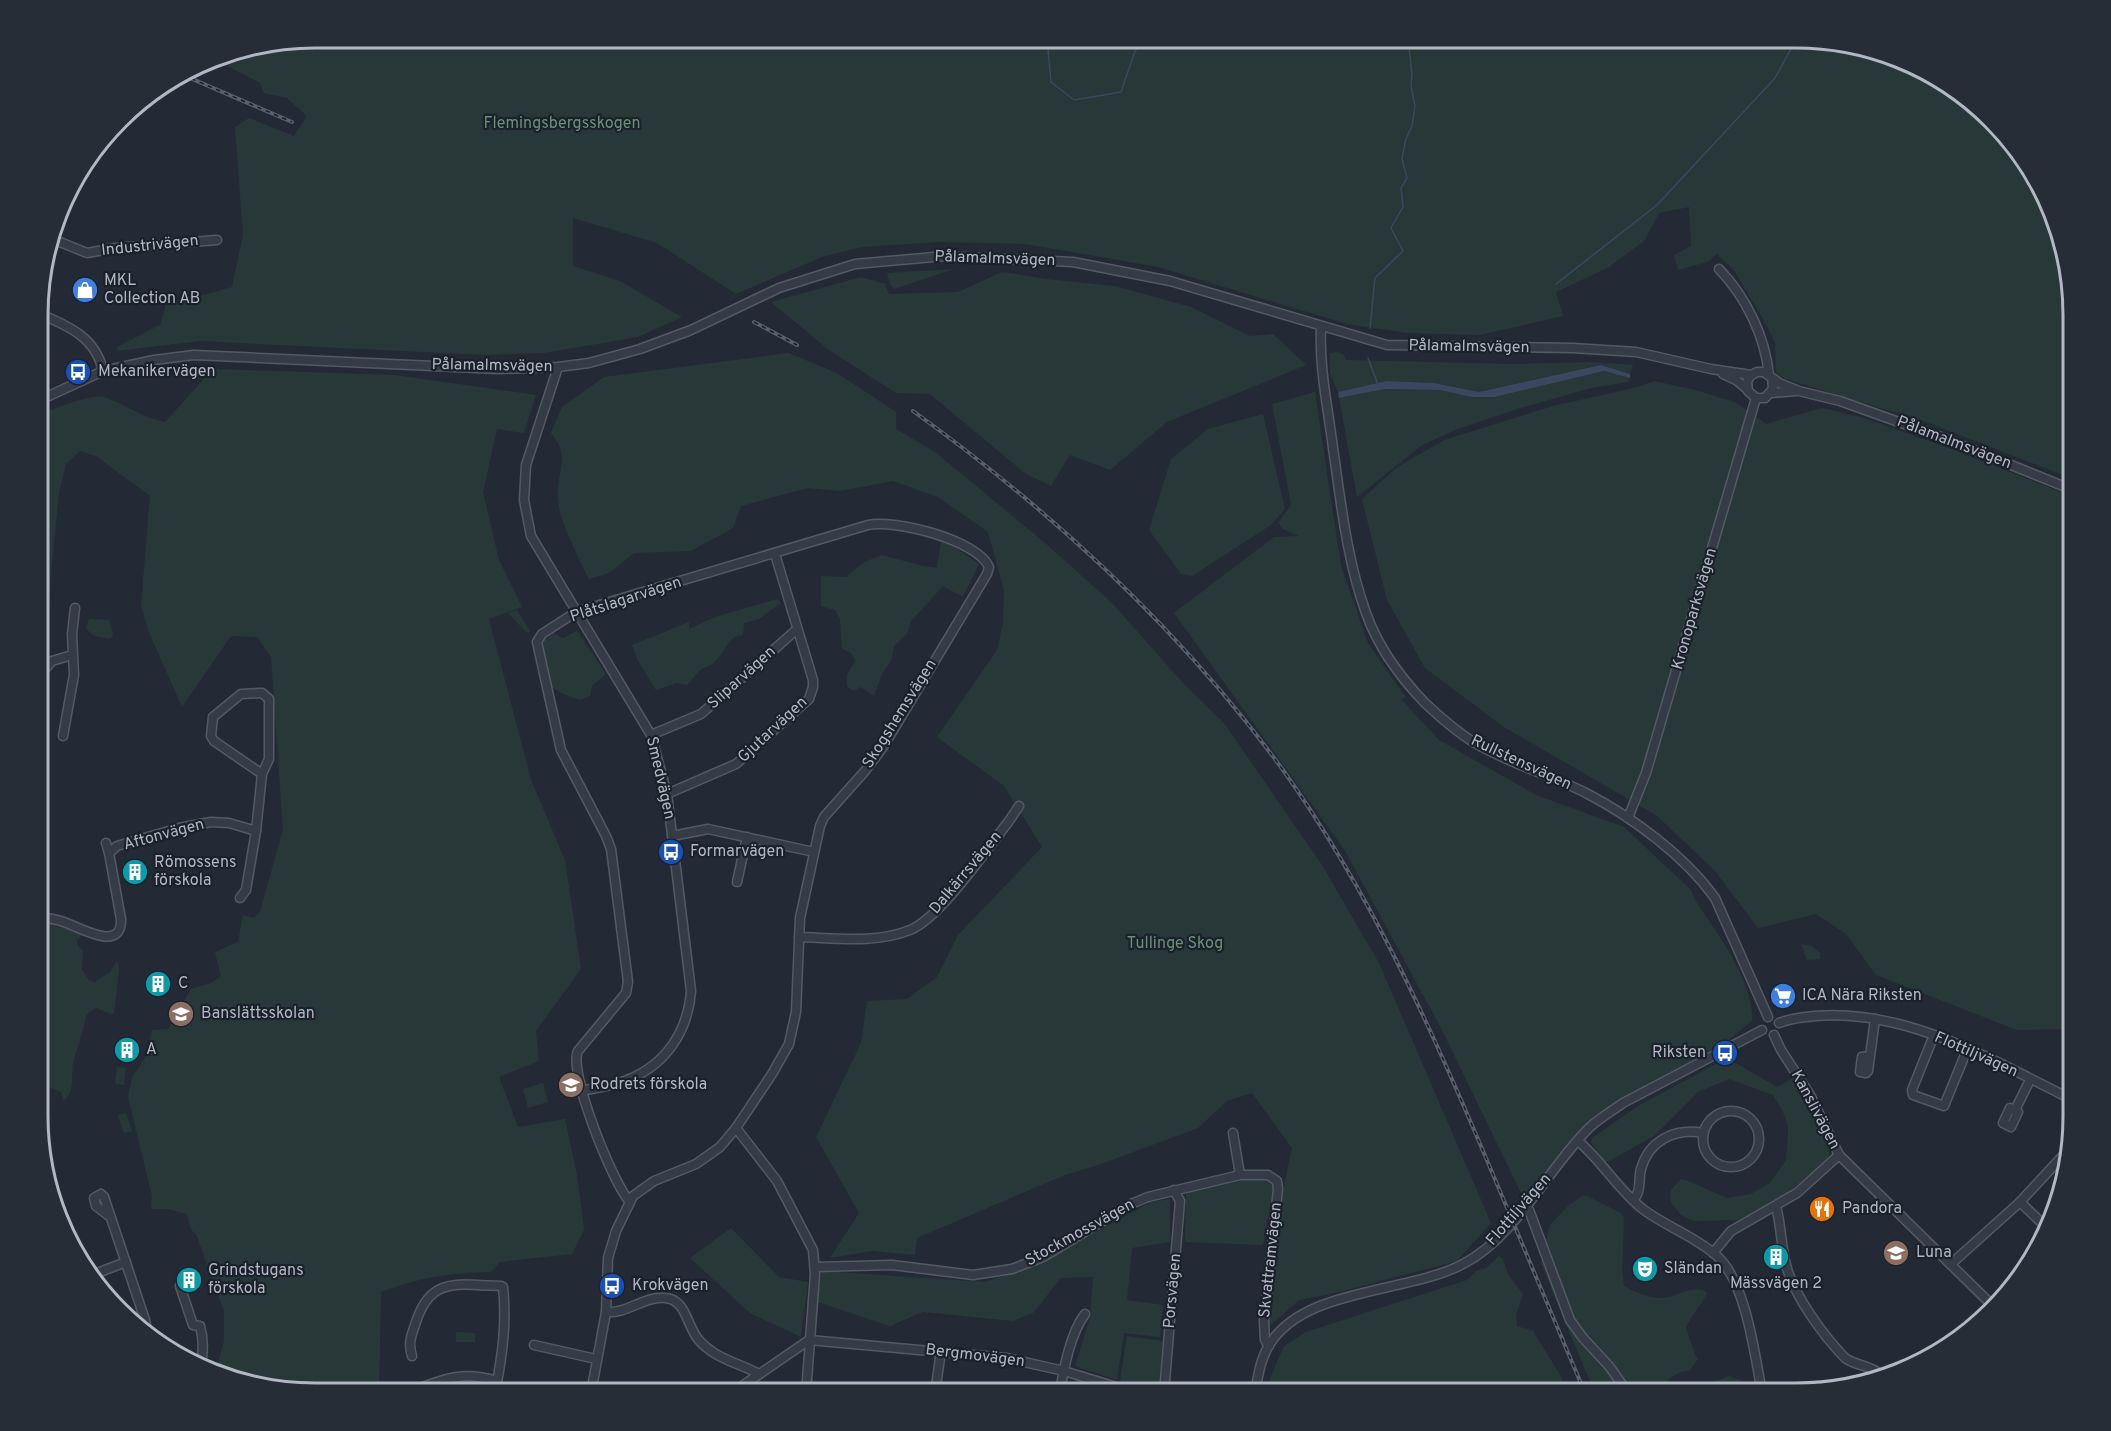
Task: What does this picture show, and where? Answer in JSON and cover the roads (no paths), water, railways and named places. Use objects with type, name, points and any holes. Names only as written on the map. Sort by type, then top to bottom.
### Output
[{"type":"street","name":"Industrivägen","points":[[58,242],[87,253],[115,248],[217,240]]},
{"type":"street","name":"Pålamalmsvägen","points":[[48,396],[103,371],[154,360],[194,355],[498,369],[558,367],[589,363],[640,349],[691,330],[779,288],[855,264],[945,256],[1073,262],[1170,281],[1387,345],[1574,348],[1636,352],[1711,369],[1754,373]]},
{"type":"street","points":[[1719,269],[1734,287],[1755,321],[1760,336],[1767,359],[1774,384],[1771,393],[1763,398],[1756,398],[1750,394],[1747,382],[1761,358],[1760,336]]},
{"type":"street","points":[[48,317],[78,333],[100,358],[103,371]]},
{"type":"street","name":"Rullstensvägen","points":[[1321,327],[1320,355],[1338,484],[1352,563],[1366,614],[1384,652],[1413,690],[1449,724],[1470,740],[1506,759],[1585,793],[1628,818],[1667,847],[1715,898],[1768,1017]]},
{"type":"street","name":"Smedvägen","points":[[558,367],[526,465],[524,500],[531,536],[651,735],[667,794],[691,991],[686,1023],[665,1055],[644,1071],[627,1080],[581,1091]]},
{"type":"street","name":"Pålamalmsvägen","points":[[1711,369],[1736,380],[1747,388]]},
{"type":"street","points":[[1754,373],[1764,372],[1771,376]]},
{"type":"street","name":"Pålamalmsvägen","points":[[1771,376],[1779,383],[1799,391],[1840,401],[1949,440],[2063,486]]},
{"type":"street","name":"Pålamalmsvägen","points":[[1771,393],[1799,391]]},
{"type":"street","name":"Kronoparksvägen","points":[[1628,818],[1646,773],[1756,398]]},
{"type":"street","name":"Plåtslagarvägen","points":[[630,1202],[616,1182],[581,1091],[575,1057],[620,1003],[626,993],[628,982],[611,849],[563,755],[536,647],[537,642],[542,634],[576,612],[879,523],[951,538],[987,563]]},
{"type":"street","name":"Gjutarvägen","points":[[667,794],[736,764],[809,699],[813,680],[796,630],[775,554]]},
{"type":"street","name":"Skogshemsvägen","points":[[592,1383],[606,1312],[608,1258],[616,1231],[633,1196],[654,1181],[696,1164],[720,1147],[736,1128],[789,1044],[796,1012],[800,918],[824,817],[883,747],[987,574],[987,563]]},
{"type":"street","points":[[63,736],[74,675],[75,663],[72,655],[75,608]]},
{"type":"street","name":"Sliparvägen","points":[[651,735],[701,714],[796,630]]},
{"type":"street","points":[[48,666],[52,661],[72,655]]},
{"type":"street","points":[[240,897],[246,890],[256,831],[262,774],[269,759],[268,699],[262,693],[241,694],[213,717],[211,736],[214,741],[262,774]]},
{"type":"street","name":"Dalkärrsvägen","points":[[799,937],[873,938],[893,935],[919,925],[942,904],[1009,821],[1018,806]]},
{"type":"street","name":"Aftonvägen","points":[[109,853],[117,846],[199,824],[229,823],[256,831]]},
{"type":"street","points":[[672,836],[708,829],[814,852]]},
{"type":"street","points":[[737,882],[747,837]]},
{"type":"street","name":"Aftonvägen","points":[[48,919],[98,936],[107,937],[119,932],[121,919],[106,843]]},
{"type":"street","name":"Flottiljvägen","points":[[1779,1023],[1797,1018],[1824,1016],[1875,1019],[1897,1023],[1934,1035],[2063,1095]]},
{"type":"street","points":[[1768,1017],[1774,1017],[1779,1023],[1779,1029],[1774,1035],[1768,1035],[1762,1030],[1762,1023],[1768,1017]]},
{"type":"street","points":[[1869,1056],[1875,1019]]},
{"type":"street","name":"Flottiljvägen","points":[[1257,1383],[1261,1363],[1269,1346],[1296,1317],[1318,1307],[1429,1278],[1465,1264],[1494,1242],[1592,1125],[1623,1103],[1762,1030]]},
{"type":"street","name":"Kanslivägen","points":[[1774,1035],[1810,1095],[1839,1155],[1988,1301]]},
{"type":"street","points":[[1934,1035],[1912,1090],[1913,1095],[1944,1106],[1967,1050]]},
{"type":"street","name":"Flottiljvägen","points":[[2015,1110],[2030,1080]]},
{"type":"street","points":[[1736,1111],[1744,1114],[1756,1125],[1759,1132],[1758,1146],[1753,1156],[1743,1165],[1723,1166],[1711,1160],[1705,1151],[1703,1133],[1706,1125],[1714,1116],[1720,1112],[1736,1111]]},
{"type":"street","points":[[736,1128],[777,1181],[810,1243],[815,1267],[807,1383]]},
{"type":"street","points":[[1633,1200],[1639,1191],[1643,1164],[1654,1147],[1679,1132],[1703,1133]]},
{"type":"street","points":[[1233,1133],[1240,1175]]},
{"type":"street","points":[[1578,1141],[1588,1149],[1618,1186],[1633,1200],[1650,1214],[1713,1253],[1726,1266],[1735,1282],[1744,1309],[1760,1383]]},
{"type":"street","points":[[1713,1253],[1736,1227],[1797,1193],[1839,1155]]},
{"type":"street","points":[[1951,1264],[2020,1202],[2060,1159]]},
{"type":"street","name":"Stockmossvägen","points":[[815,1267],[892,1265],[973,1275],[1012,1269],[1043,1257],[1131,1204],[1148,1197],[1240,1175],[1271,1176]]},
{"type":"street","name":"Skvattramvägen","points":[[1269,1346],[1265,1340],[1264,1321],[1278,1189],[1277,1181],[1271,1176]]},
{"type":"street","name":"Porsvägen","points":[[1165,1383],[1180,1201],[1174,1190]]},
{"type":"street","points":[[2020,1202],[2041,1222]]},
{"type":"street","points":[[1526,1206],[1570,1320],[1621,1383]]},
{"type":"street","points":[[1776,1206],[1781,1221],[1787,1268],[1808,1312],[1845,1358],[1851,1363],[1876,1371]]},
{"type":"street","points":[[110,1216],[146,1323]]},
{"type":"street","points":[[99,1272],[126,1262]]},
{"type":"street","points":[[412,1356],[409,1346],[416,1321],[425,1301],[436,1291],[457,1283],[503,1287],[504,1342],[497,1381],[461,1375],[433,1383]]},
{"type":"street","points":[[180,1286],[193,1325],[200,1326],[203,1334],[202,1358]]},
{"type":"street","points":[[606,1312],[623,1310],[657,1297],[675,1300],[682,1308],[692,1332],[708,1349],[759,1374]]},
{"type":"street","points":[[1062,1383],[1077,1324],[1085,1314]]},
{"type":"street","points":[[746,1383],[809,1340]]},
{"type":"street","name":"Bergmovägen","points":[[809,1340],[1007,1358],[1103,1383]]},
{"type":"street","points":[[534,1345],[596,1359]]},
{"type":"street","points":[[936,1383],[941,1351]]},
{"type":"water","points":[[1601,365],[1630,374],[1630,378],[1604,371],[1495,397],[1471,397],[1440,390],[1385,389],[1339,398],[1338,392],[1386,381],[1434,383],[1479,392]]},
{"type":"waterway","points":[[1048,48],[1051,82],[1074,100],[1121,92],[1138,48]]},
{"type":"waterway","points":[[1370,328],[1375,278],[1403,251],[1391,228],[1403,207],[1401,188],[1407,178],[1402,158],[1406,139],[1412,126],[1415,106],[1411,86],[1409,48]]},
{"type":"waterway","points":[[1556,284],[1657,205],[1775,78],[1792,48]]},
{"type":"waterway","points":[[1368,358],[1378,385]]},
{"type":"railway","points":[[192,79],[292,122]]},
{"type":"railway","points":[[754,322],[797,345]]},
{"type":"railway","points":[[913,411],[1016,490],[1065,532],[1158,622],[1244,719],[1314,815],[1370,909],[1419,1007],[1464,1107],[1581,1383]]},
{"type":"place","name":"MKL Collection AB","points":[[85,290]]},
{"type":"place","name":"Mekanikervägen","points":[[78,372]]},
{"type":"place","name":"Formarvägen","points":[[671,852]]},
{"type":"place","name":"Römossens förskola","points":[[135,872]]},
{"type":"place","name":"C","points":[[158,984]]},
{"type":"place","name":"ICA Nära Riksten","points":[[1783,996]]},
{"type":"place","name":"Banslättsskolan","points":[[181,1014]]},
{"type":"place","name":"A","points":[[127,1050]]},
{"type":"place","name":"Riksten","points":[[1725,1053]]},
{"type":"place","name":"Rodrets förskola","points":[[571,1085]]},
{"type":"place","name":"Pandora","points":[[1822,1209]]},
{"type":"place","name":"Luna","points":[[1896,1253]]},
{"type":"place","name":"Mässvägen 2","points":[[1776,1257]]},
{"type":"place","name":"Sländan","points":[[1645,1269]]},
{"type":"place","name":"Grindstugans förskola","points":[[189,1280]]},
{"type":"place","name":"Krokvägen","points":[[612,1286]]},
{"type":"park label","name":"Flemingsbergsskogen","points":[[562,124]]},
{"type":"park label","name":"Tullinge Skog","points":[[1175,944]]}]
